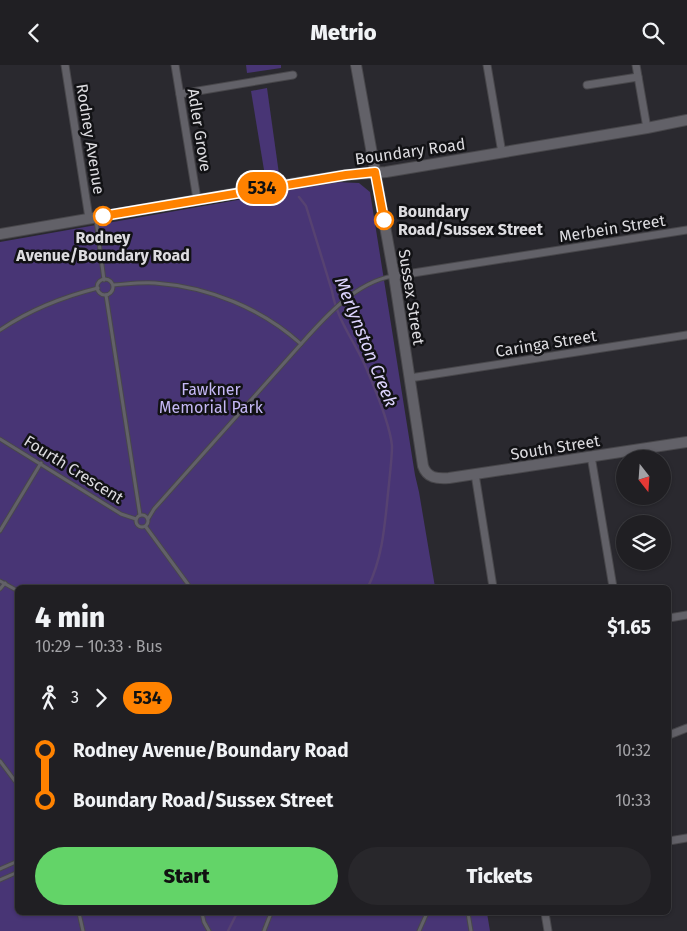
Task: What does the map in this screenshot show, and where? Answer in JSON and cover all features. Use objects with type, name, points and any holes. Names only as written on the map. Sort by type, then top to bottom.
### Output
[{"type":"main road","name":"Sussex Street","points":[[356,65],[394,276],[423,465],[428,475]]},
{"type":"main road","name":"Boundary Road","points":[[0,234],[197,199],[346,175],[502,153],[687,122]]},
{"type":"main road","name":"South Street","points":[[428,475],[439,479],[687,442]]},
{"type":"street","name":"Rodney Avenue","points":[[65,65],[92,218]]},
{"type":"street","name":"Adler Grove","points":[[175,65],[197,199]]},
{"type":"street","points":[[487,65],[502,153]]},
{"type":"street","points":[[636,65],[646,128]]},
{"type":"street","points":[[180,94],[293,75]]},
{"type":"street","points":[[586,85],[638,77]]},
{"type":"street","name":"Merbein Street","points":[[394,276],[687,230]]},
{"type":"street","name":"Caringa Street","points":[[410,378],[687,335]]},
{"type":"street","points":[[591,456],[612,585]]},
{"type":"street","points":[[475,474],[494,585]]},
{"type":"street","points":[[671,617],[687,615]]},
{"type":"street","points":[[671,734],[687,728]]},
{"type":"street","points":[[671,841],[687,838]]},
{"type":"street","points":[[545,915],[548,931]]},
{"type":"lane","points":[[92,218],[104,279]]},
{"type":"lane","points":[[146,527],[154,509],[331,312],[376,280],[394,276]]},
{"type":"lane","points":[[104,279],[109,280],[113,285],[112,291],[106,295]]},
{"type":"lane","points":[[104,279],[99,283],[98,288],[101,294],[106,295]]},
{"type":"lane","points":[[113,285],[154,283],[194,289],[216,295],[273,321],[301,344]]},
{"type":"lane","points":[[0,329],[51,302],[98,288]]},
{"type":"lane","points":[[106,295],[140,515]]},
{"type":"lane","name":"Fourth Crescent","points":[[0,439],[121,514],[136,519]]},
{"type":"lane","points":[[0,531],[41,463]]},
{"type":"lane","points":[[140,515],[144,515],[148,519]]},
{"type":"lane","points":[[140,515],[136,519],[136,524],[138,527],[146,527]]},
{"type":"lane","points":[[146,527],[189,585]]},
{"type":"lane","points":[[0,581],[15,589]]},
{"type":"lane","points":[[0,589],[5,583]]},
{"type":"lane","points":[[0,761],[15,781]]},
{"type":"lane","points":[[0,869],[15,862]]},
{"type":"lane","points":[[0,880],[15,873]]},
{"type":"lane","points":[[79,915],[83,931]]},
{"type":"lane","points":[[202,915],[209,931]]},
{"type":"lane","points":[[264,931],[270,915]]},
{"type":"lane","points":[[419,931],[426,915]]},
{"type":"lane","points":[[468,915],[471,931]]},
{"type":"green space","points":[[246,65],[281,65],[281,68],[247,73]]},
{"type":"green space","points":[[267,88],[279,174],[265,176],[251,91]]},
{"type":"green space","name":"Fawkner Memorial Park","points":[[335,182],[359,183],[370,192],[415,475],[435,585],[15,585],[15,915],[487,915],[490,931],[0,931],[0,242],[266,195],[277,200],[288,190]]},
{"type":"waterway","name":"Merlynston Creek","points":[[299,197],[306,206],[334,302],[371,378],[391,437],[391,460],[383,537],[381,550],[369,585]]},
{"type":"waterway","name":"Merlynston Creek","points":[[228,931],[236,915]]},
{"type":"bus line","name":"534","points":[[103,216],[266,187],[375,172],[384,220]]},
{"type":"place","name":"Rodney Avenue/Boundary Road","points":[[103,216]]},
{"type":"place","name":"Boundary Road/Sussex Street","points":[[384,220]]}]
